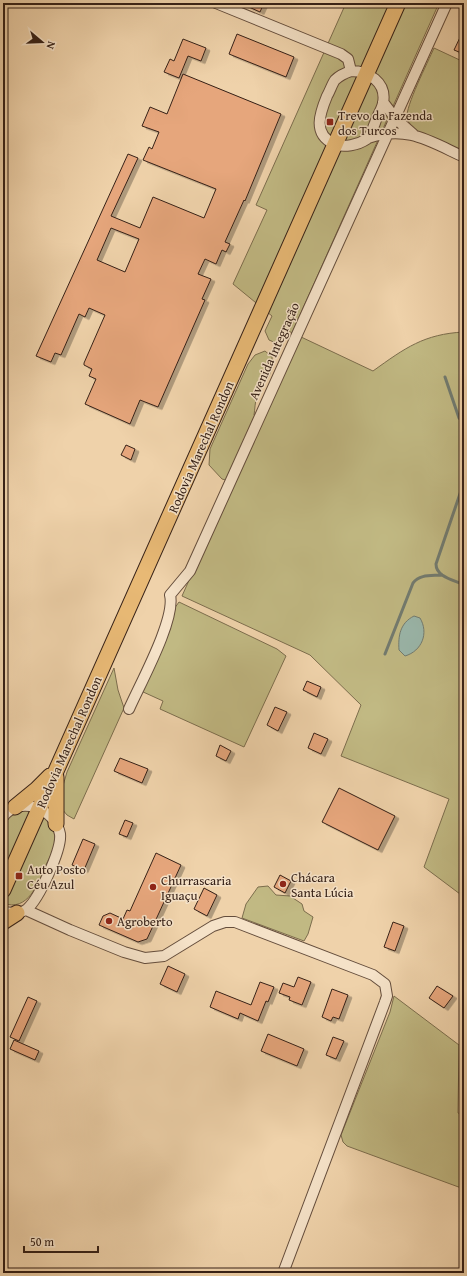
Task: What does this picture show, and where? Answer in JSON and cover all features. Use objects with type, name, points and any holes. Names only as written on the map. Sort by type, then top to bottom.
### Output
[{"type":"main road","name":"Rodovia Marechal Rondon","points":[[3,890],[398,3]]},
{"type":"main road","points":[[15,807],[37,789],[57,768]]},
{"type":"main road","points":[[56,824],[57,768]]},
{"type":"main road","points":[[3,922],[15,912]]},
{"type":"street","points":[[216,3],[341,54],[348,59],[351,71]]},
{"type":"street","name":"Avenida Integração","points":[[129,709],[169,620],[172,602],[170,595],[190,571],[300,326],[396,119],[447,3]]},
{"type":"street","points":[[413,134],[389,133],[345,146],[327,140],[320,128],[320,114],[334,81],[342,74],[351,71],[367,73],[375,78],[380,85],[383,102],[396,119],[413,134],[464,157]]},
{"type":"street","points":[[368,138],[383,102]]},
{"type":"street","points":[[3,817],[7,812],[15,807],[31,806],[39,808],[50,816],[56,824],[60,835],[59,848],[37,895],[15,912]]},
{"type":"street","points":[[15,912],[76,933],[124,952],[145,958],[164,956],[213,926],[225,922],[235,922],[373,975],[385,984],[387,996],[385,1002],[283,1273]]},
{"type":"shaded area","points":[[346,3],[439,3],[292,333],[289,331],[284,341],[276,343],[269,340],[265,331],[272,316],[233,284],[267,210],[256,205]]},
{"type":"shaded area","points":[[434,48],[464,62],[464,151],[417,131],[407,118],[407,112],[413,95]]},
{"type":"shaded area","points":[[464,332],[464,897],[424,867],[449,799],[341,756],[361,705],[310,655],[182,596],[233,482],[222,479],[209,465],[210,449],[248,364],[255,355],[265,351],[272,357],[270,374],[256,400],[254,415],[261,420],[299,336],[373,371],[395,355],[426,339],[450,333]]},
{"type":"shaded area","points":[[179,602],[277,649],[286,656],[244,747],[160,709],[163,701],[141,691],[174,609]]},
{"type":"shaded area","points":[[414,616],[420,618],[423,624],[424,635],[420,646],[411,654],[405,656],[399,650],[401,630],[406,622]]},
{"type":"shaded area","points":[[114,668],[118,690],[124,708],[74,819],[67,815],[62,809],[62,789],[67,772]]},
{"type":"shaded area","points":[[26,810],[42,815],[48,820],[54,833],[55,845],[40,880],[31,894],[26,900],[19,904],[12,905],[3,903],[3,821],[10,814]]},
{"type":"shaded area","points":[[268,886],[276,895],[290,896],[302,904],[304,911],[313,917],[308,934],[304,941],[242,918],[246,904],[258,887]]},
{"type":"shaded area","points":[[394,996],[459,1045],[458,1113],[464,1115],[464,1189],[347,1146],[343,1142],[341,1135],[390,1012]]},
{"type":"building","points":[[240,3],[264,3],[260,12]]},
{"type":"building","points":[[464,29],[464,54],[454,50]]},
{"type":"building","points":[[237,34],[294,57],[286,77],[229,54]]},
{"type":"building","points":[[183,39],[206,48],[201,61],[188,56],[179,78],[164,72],[170,59],[174,61]]},
{"type":"building","points":[[183,74],[281,114],[245,201],[244,200],[225,242],[230,244],[226,252],[222,250],[216,264],[205,259],[198,274],[211,279],[202,299],[205,300],[158,407],[140,400],[130,424],[85,404],[96,379],[89,376],[92,369],[84,365],[84,363],[105,315],[89,308],[85,317],[79,314],[61,355],[55,353],[51,362],[36,356],[128,154],[138,158],[111,216],[140,228],[153,197],[204,218],[216,189],[143,160],[149,147],[152,149],[159,132],[142,126],[150,107],[167,114]],"holes":[[[111,228],[139,239],[125,272],[97,260]]]},
{"type":"building","points":[[126,445],[135,449],[131,460],[121,455]]},
{"type":"building","points":[[307,681],[321,687],[317,697],[303,690]]},
{"type":"building","points":[[275,707],[287,712],[278,731],[267,725]]},
{"type":"building","points":[[314,733],[328,739],[321,754],[308,748]]},
{"type":"building","points":[[220,745],[231,751],[226,761],[216,756]]},
{"type":"building","points":[[120,758],[148,769],[142,783],[114,771]]},
{"type":"building","points":[[339,788],[395,816],[378,850],[322,822]]},
{"type":"building","points":[[125,820],[133,823],[127,837],[119,834]]},
{"type":"building","points":[[83,839],[95,844],[84,870],[72,865]]},
{"type":"building","points":[[156,853],[181,865],[147,939],[138,942],[99,925],[103,916],[110,913],[123,919],[127,910],[130,911]]},
{"type":"building","name":"Chácara Santa Lúcia","points":[[280,875],[291,881],[285,893],[274,887]]},
{"type":"building","points":[[204,888],[217,895],[207,916],[194,909]]},
{"type":"building","points":[[393,922],[404,926],[395,951],[384,947]]},
{"type":"building","points":[[168,966],[185,974],[177,992],[160,984]]},
{"type":"building","points":[[298,977],[311,982],[302,1005],[289,1000],[290,997],[279,993],[283,983],[294,987]]},
{"type":"building","points":[[260,982],[274,987],[268,1002],[266,1001],[258,1021],[240,1013],[238,1019],[210,1007],[216,991],[251,1005]]},
{"type":"building","points":[[437,986],[453,996],[444,1008],[429,998]]},
{"type":"building","points":[[332,989],[348,995],[339,1019],[333,1017],[331,1021],[322,1017]]},
{"type":"building","points":[[28,997],[37,1001],[19,1041],[10,1037]]},
{"type":"building","points":[[268,1034],[304,1049],[297,1066],[261,1051]]},
{"type":"building","points":[[333,1037],[344,1041],[336,1059],[326,1055]]},
{"type":"building","points":[[14,1040],[39,1051],[35,1060],[10,1049]]},
{"type":"waterway","points":[[445,377],[459,418],[464,423]]},
{"type":"waterway","points":[[464,482],[436,564],[442,575],[464,585]]},
{"type":"waterway","points":[[385,654],[413,583],[422,577],[442,575]]},
{"type":"place","name":"Trevo da Fazenda dos Turcos","points":[[330,122]]},
{"type":"place","name":"Auto Posto Céu Azul","points":[[19,876]]},
{"type":"place","name":"Chácara Santa Lúcia","points":[[283,884]]},
{"type":"place","name":"Churrascaria Iguaçu","points":[[153,887]]},
{"type":"place","name":"Agroberto","points":[[109,921]]}]
